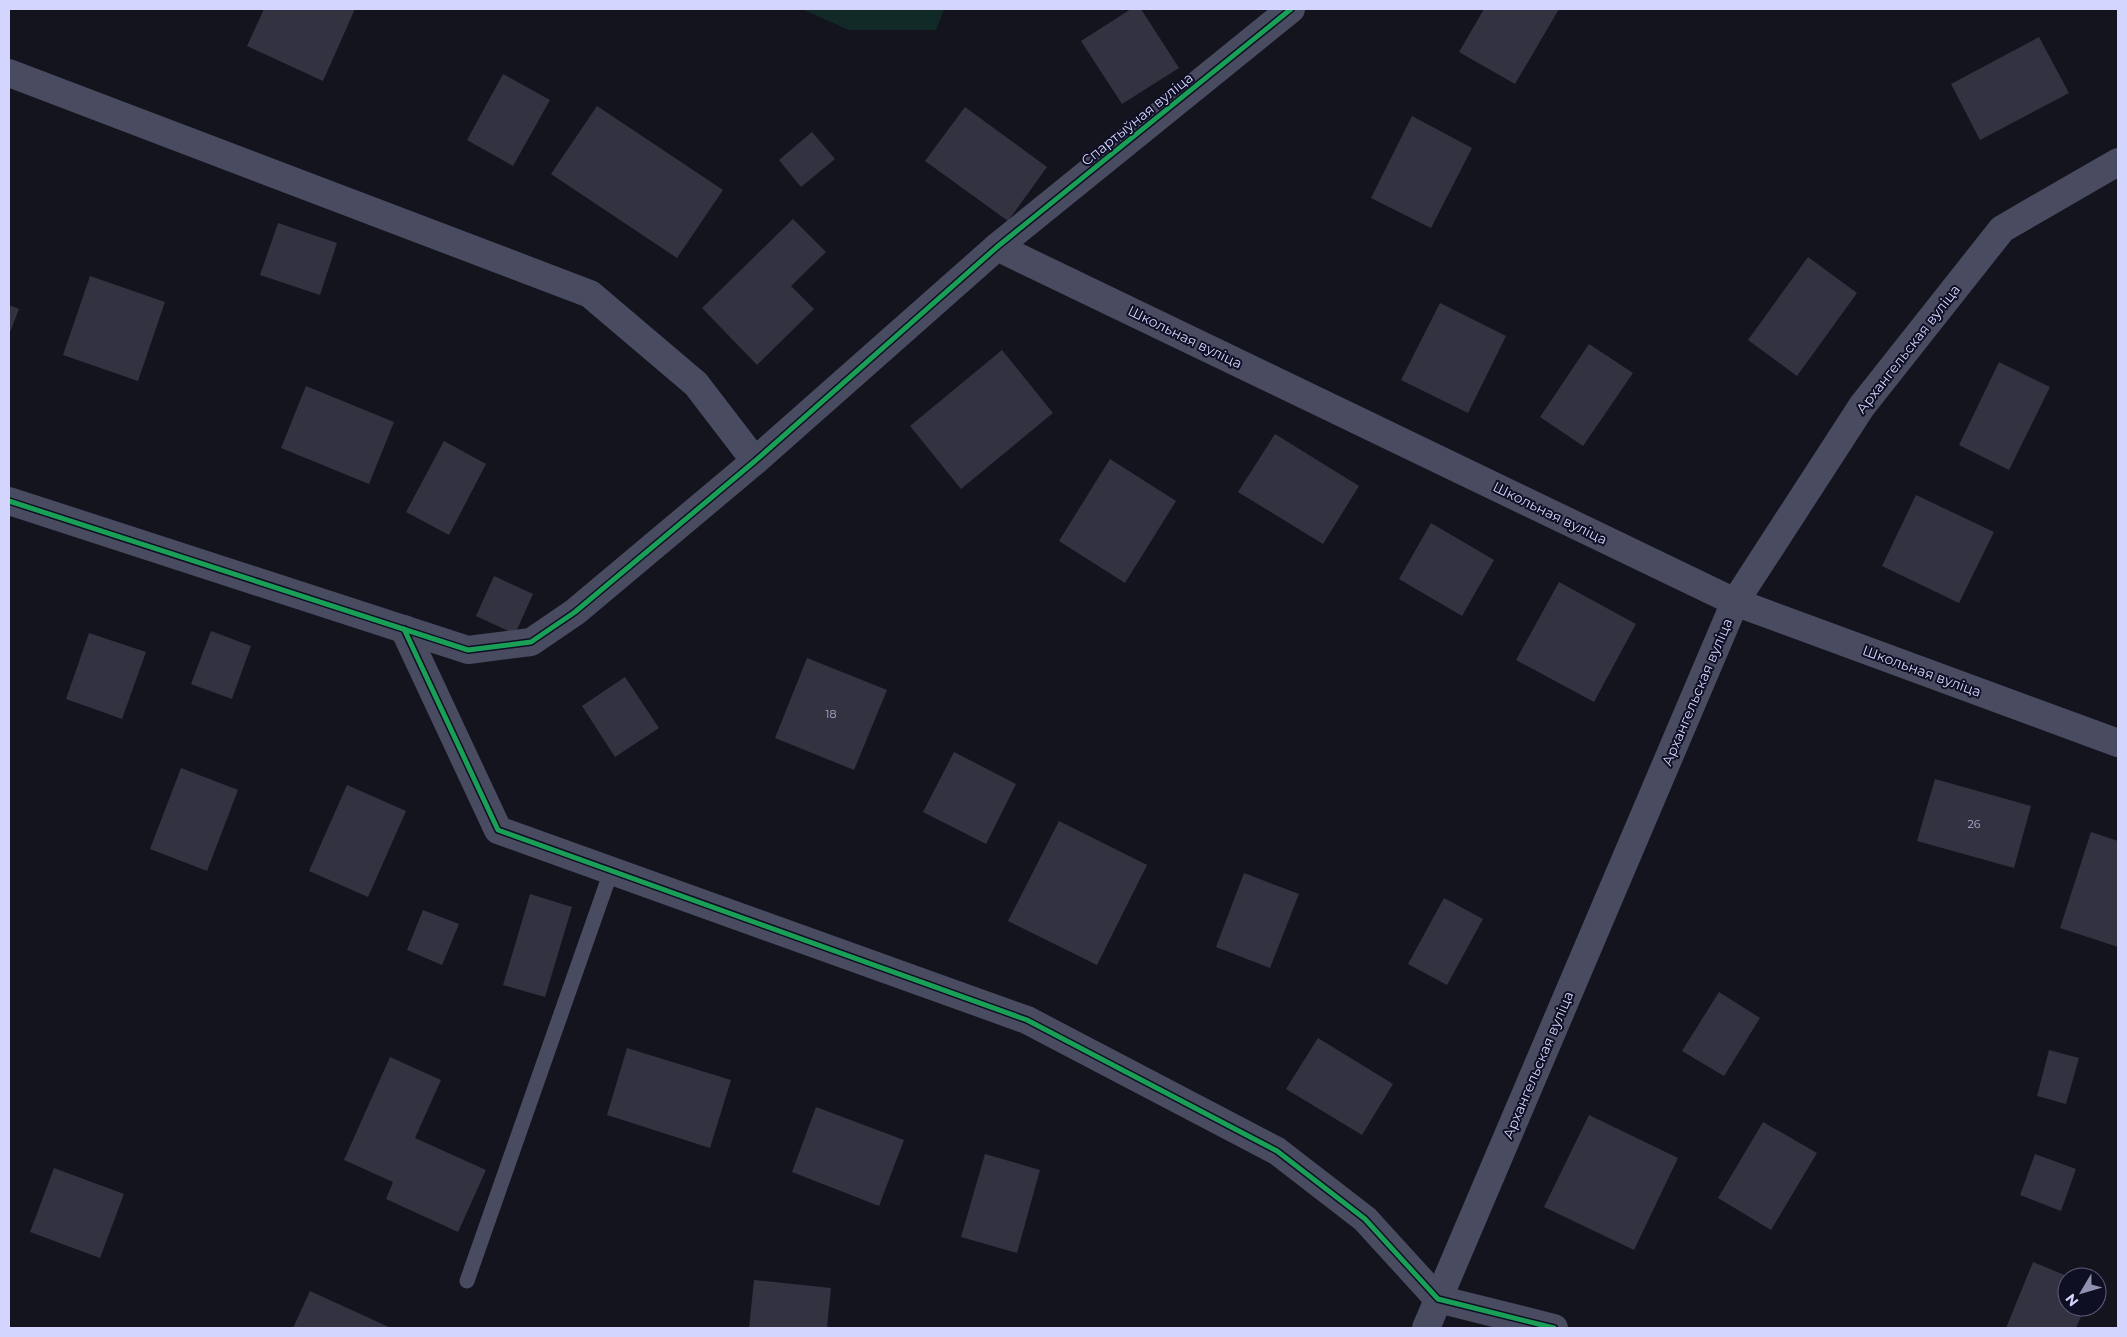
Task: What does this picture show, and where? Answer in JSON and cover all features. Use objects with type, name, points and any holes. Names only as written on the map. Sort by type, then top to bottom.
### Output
[{"type":"street","name":"Спартыўная вуліца","points":[[9,501],[468,650],[531,642],[576,612],[755,462],[997,247],[1291,9]]},
{"type":"street","points":[[9,73],[590,294],[696,384],[755,462]]},
{"type":"street","name":"Архангельская вуліца","points":[[1426,1328],[1735,602],[1862,406],[2002,229],[2118,162]]},
{"type":"street","name":"Школьная вуліца","points":[[997,247],[1735,602],[2118,743]]},
{"type":"street","points":[[404,629],[498,830],[1027,1020],[1277,1151],[1365,1219],[1438,1299],[1554,1328]]},
{"type":"lane","points":[[467,1281],[608,880]]},
{"type":"green space","points":[[802,9],[944,9],[936,30],[849,30]]},
{"type":"building","points":[[264,9],[355,9],[323,81],[247,46]]},
{"type":"building","points":[[1131,9],[1141,9],[1179,68],[1122,104],[1081,41]]},
{"type":"building","points":[[1484,9],[1559,9],[1515,84],[1459,52]]},
{"type":"building","points":[[2039,37],[2069,93],[1980,140],[1951,84]]},
{"type":"building","points":[[503,74],[550,100],[513,166],[467,140]]},
{"type":"building","points":[[597,106],[723,190],[677,258],[551,174]]},
{"type":"building","points":[[965,107],[1047,167],[1008,221],[925,161]]},
{"type":"building","points":[[1412,116],[1472,148],[1431,228],[1371,198]]},
{"type":"building","points":[[812,132],[835,159],[801,187],[779,160]]},
{"type":"building","points":[[793,219],[826,252],[791,286],[814,309],[757,365],[702,308]]},
{"type":"building","points":[[278,223],[337,243],[320,295],[260,275]]},
{"type":"building","points":[[1808,257],[1857,293],[1797,376],[1748,340]]},
{"type":"building","points":[[90,276],[165,302],[138,381],[63,355]]},
{"type":"building","points":[[1440,303],[1506,336],[1468,413],[1401,380]]},
{"type":"building","points":[[9,305],[19,309],[9,335]]},
{"type":"building","points":[[1589,344],[1633,373],[1583,446],[1540,417]]},
{"type":"building","points":[[1002,350],[1053,413],[961,489],[910,426]]},
{"type":"building","points":[[1999,362],[2050,387],[2009,470],[1959,445]]},
{"type":"building","points":[[306,386],[394,422],[369,484],[281,448]]},
{"type":"building","points":[[1275,434],[1359,486],[1323,544],[1238,492]]},
{"type":"building","points":[[444,441],[486,464],[449,535],[406,512]]},
{"type":"building","points":[[1110,459],[1176,501],[1125,583],[1059,541]]},
{"type":"building","points":[[1916,495],[1994,532],[1959,603],[1882,566]]},
{"type":"building","points":[[1431,523],[1494,560],[1462,616],[1399,579]]},
{"type":"building","points":[[494,576],[533,594],[515,634],[476,616]]},
{"type":"building","points":[[1559,582],[1636,624],[1594,702],[1516,660]]},
{"type":"building","points":[[211,631],[251,646],[232,699],[191,684]]},
{"type":"building","points":[[89,633],[146,652],[122,719],[66,699]]},
{"type":"building","points":[[807,658],[887,690],[854,770],[775,738]]},
{"type":"building","points":[[625,677],[659,728],[615,757],[582,706]]},
{"type":"building","points":[[954,752],[1016,784],[986,844],[923,812]]},
{"type":"building","points":[[181,768],[238,790],[207,871],[150,849]]},
{"type":"building","points":[[1935,779],[2031,806],[2014,868],[1917,841]]},
{"type":"building","points":[[347,785],[406,811],[368,897],[309,871]]},
{"type":"building","points":[[1059,821],[1147,865],[1097,965],[1008,921]]},
{"type":"building","points":[[2091,832],[2118,841],[2118,947],[2060,928]]},
{"type":"building","points":[[1244,873],[1299,894],[1270,968],[1216,947]]},
{"type":"building","points":[[530,894],[572,907],[545,997],[503,985]]},
{"type":"building","points":[[1444,898],[1483,919],[1447,985],[1408,964]]},
{"type":"building","points":[[423,910],[459,924],[442,965],[407,950]]},
{"type":"building","points":[[1719,992],[1760,1018],[1724,1076],[1682,1051]]},
{"type":"building","points":[[1318,1038],[1393,1084],[1362,1135],[1286,1089]]},
{"type":"building","points":[[627,1048],[731,1080],[710,1148],[607,1115]]},
{"type":"building","points":[[2049,1050],[2079,1058],[2066,1104],[2037,1096]]},
{"type":"building","points":[[390,1057],[441,1080],[415,1138],[486,1170],[458,1232],[386,1199],[393,1182],[344,1160]]},
{"type":"building","points":[[816,1107],[904,1140],[879,1206],[792,1172]]},
{"type":"building","points":[[1589,1115],[1678,1158],[1634,1250],[1544,1207]]},
{"type":"building","points":[[1763,1122],[1817,1153],[1771,1230],[1718,1198]]},
{"type":"building","points":[[985,1154],[1040,1170],[1017,1253],[961,1237]]},
{"type":"building","points":[[2035,1154],[2076,1169],[2061,1211],[2020,1195]]},
{"type":"building","points":[[54,1168],[124,1194],[100,1258],[30,1232]]},
{"type":"building","points":[[2033,1262],[2057,1272],[2057,1317],[2081,1317],[2076,1328],[2006,1328]]},
{"type":"building","points":[[754,1280],[831,1288],[827,1328],[749,1328]]},
{"type":"building","points":[[310,1291],[391,1328],[293,1328]]},
{"type":"cycle path","points":[[9,501],[468,650],[531,642],[575,612],[755,461],[997,247],[1291,9]]},
{"type":"cycle path","points":[[404,629],[498,830],[1027,1020],[1277,1151],[1365,1219],[1438,1299],[1554,1328]]}]
